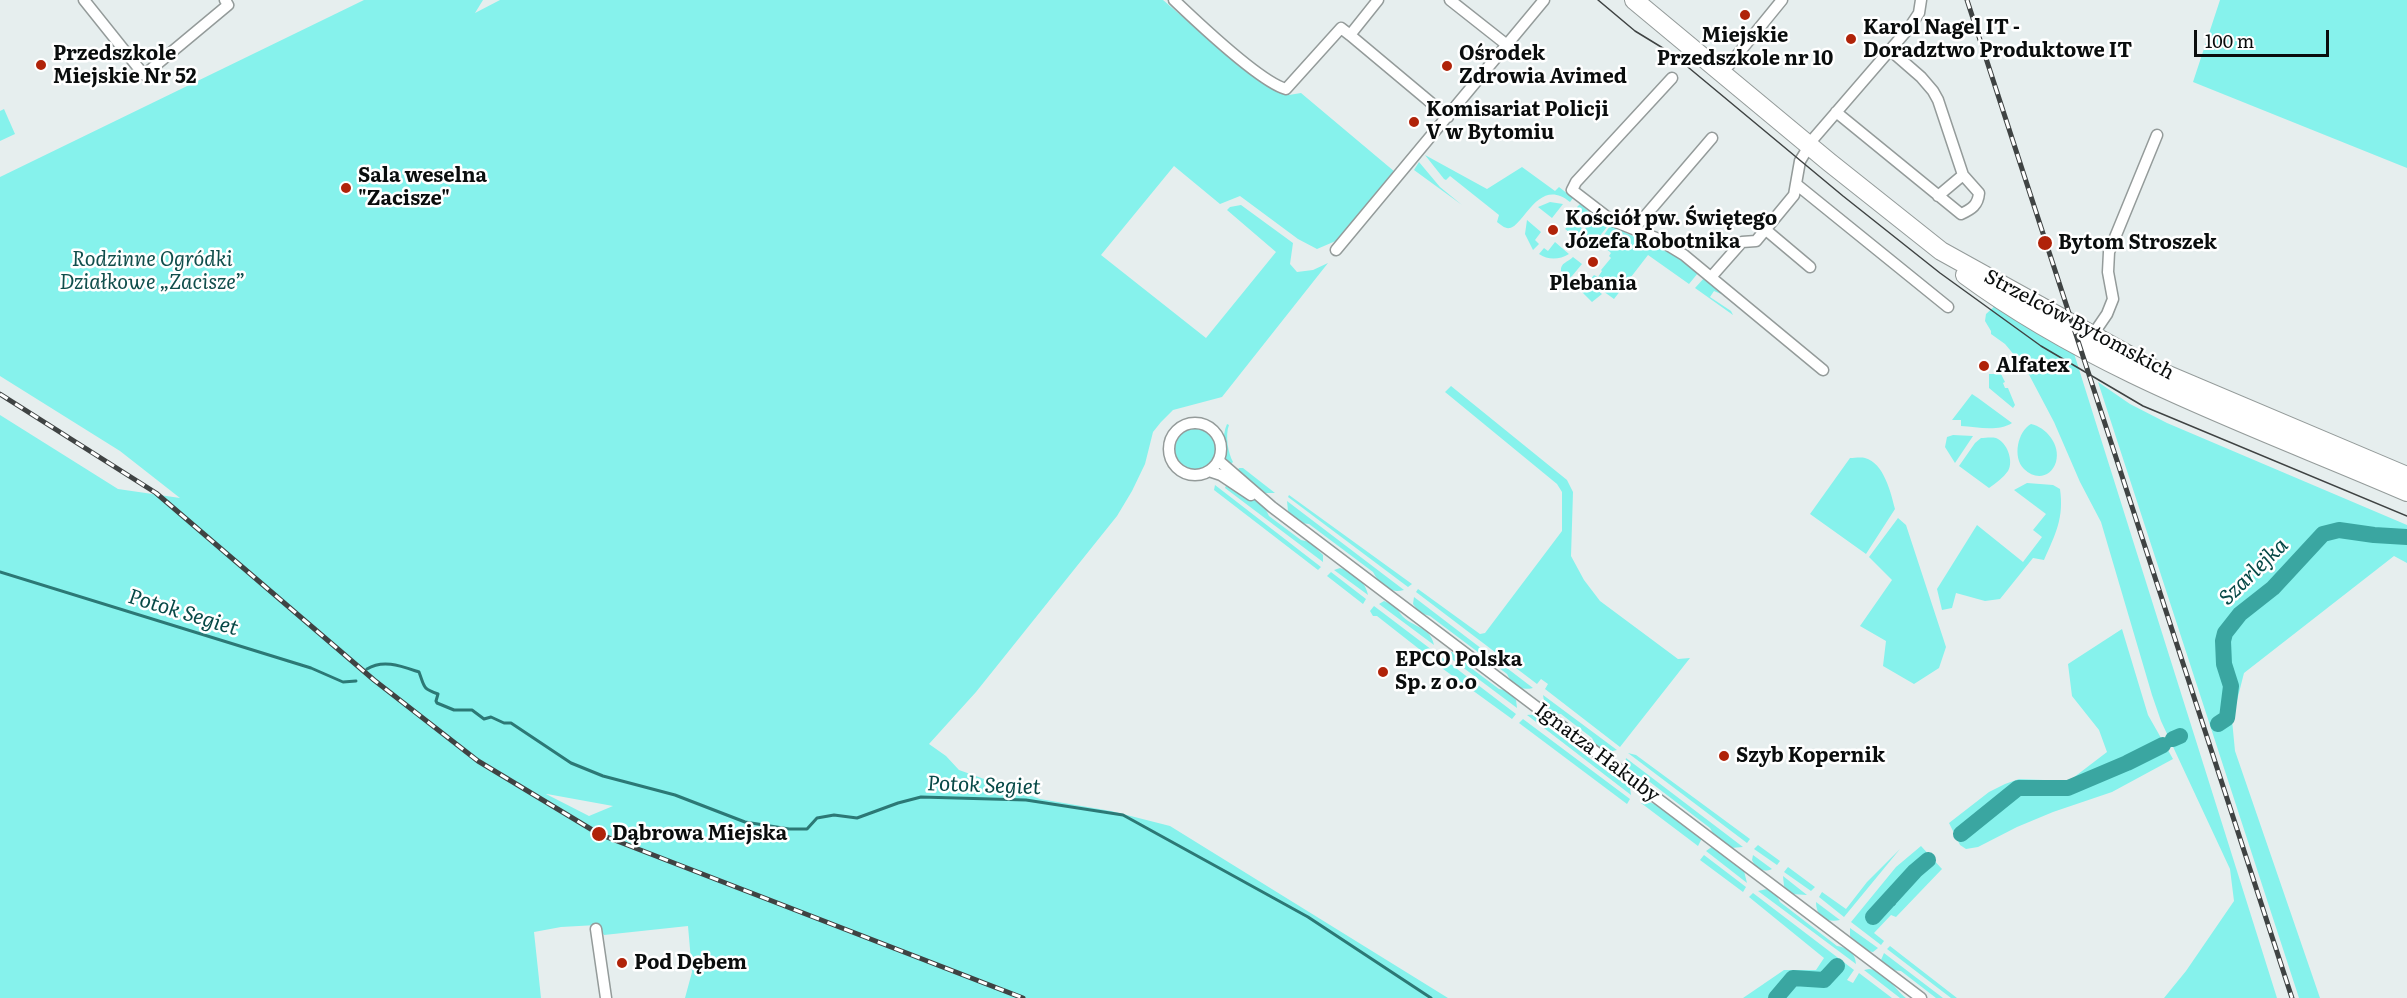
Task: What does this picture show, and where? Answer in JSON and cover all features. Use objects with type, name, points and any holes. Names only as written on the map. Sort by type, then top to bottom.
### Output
[{"type":"highway","name":"Strzelców Bytomskich","points":[[1634,0],[1809,146],[1941,251],[2154,369],[2407,476]]},
{"type":"highway","points":[[1941,251],[1954,267],[2004,303],[2110,363],[2164,389],[2407,492]]},
{"type":"street","points":[[84,0],[144,75],[228,5],[225,0]]},
{"type":"street","points":[[1174,0],[1247,64],[1286,90],[1341,28],[1448,117]]},
{"type":"street","points":[[1350,35],[1378,0]]},
{"type":"street","points":[[1450,0],[1507,45]]},
{"type":"street","points":[[1336,250],[1544,0]]},
{"type":"street","points":[[1729,65],[1782,0]]},
{"type":"street","points":[[1712,276],[1742,242],[1756,241],[1794,195],[1800,161],[1809,146],[1919,13],[1921,0]]},
{"type":"street","points":[[1836,112],[1961,214],[1972,210],[1978,201],[1979,193],[1963,175],[1938,100],[1922,77],[1890,50]]},
{"type":"street","points":[[1672,78],[1576,182],[1572,190],[1611,220],[1656,238],[1684,255],[1823,370]]},
{"type":"street","points":[[2092,336],[2108,314],[2113,299],[2108,272],[2109,252],[2157,135]]},
{"type":"street","points":[[1634,229],[1712,138]]},
{"type":"street","points":[[1938,196],[1963,175]]},
{"type":"street","points":[[1796,184],[1948,307]]},
{"type":"street","points":[[1766,230],[1810,267]]},
{"type":"street","points":[[1203,424],[1212,429],[1220,440],[1219,461],[1209,471],[1200,475],[1190,475],[1180,471],[1173,464],[1169,450],[1170,440],[1184,425],[1203,424]]},
{"type":"street","name":"Ignatza Hakuby","points":[[1219,461],[1272,507],[1921,998]]},
{"type":"street","name":"Ignatza Hakuby","points":[[1209,471],[1221,475],[1272,507]]},
{"type":"street","points":[[596,929],[606,998]]},
{"type":"green space","name":"Rodzinne Ogródki Działkowe „Zacisze”","points":[[364,0],[483,0],[475,13],[500,0],[1163,0],[1241,67],[1273,89],[1289,95],[1301,93],[1395,172],[1338,240],[1317,249],[1298,239],[1240,196],[1220,204],[1174,166],[1101,255],[1206,338],[1276,252],[1227,210],[1230,207],[1241,205],[1293,243],[1290,264],[1297,272],[1313,270],[1328,263],[1222,397],[1173,410],[1161,422],[1153,432],[1145,464],[1117,516],[976,692],[929,744],[946,756],[959,770],[1040,799],[1111,811],[1170,826],[1448,998],[685,998],[692,972],[688,926],[604,935],[597,925],[561,927],[534,932],[541,998],[0,998],[0,415],[118,489],[180,498],[120,451],[0,376],[0,177]],"holes":[[[546,794],[613,806],[589,816]]]},
{"type":"green space","points":[[2220,0],[2407,0],[2407,168],[2193,82]]},
{"type":"green space","points":[[4,109],[15,134],[0,141],[0,111]]},
{"type":"green space","points":[[1425,155],[1487,189],[1522,167],[1555,191],[1559,187],[1573,198],[1570,202],[1559,196],[1550,195],[1541,198],[1515,225],[1506,228],[1497,222],[1499,215],[1450,176],[1444,179]]},
{"type":"green space","points":[[1419,162],[1440,187],[1462,205],[1414,170]]},
{"type":"green space","points":[[1550,202],[1563,204],[1552,218],[1538,207]]},
{"type":"green space","points":[[1580,204],[1607,227],[1590,248],[1584,243],[1586,223],[1577,207]]},
{"type":"green space","points":[[1595,212],[1626,233],[1667,249],[1698,273],[1689,284],[1648,255],[1614,299],[1589,281],[1594,275],[1598,277],[1611,258],[1609,256],[1611,253],[1599,242],[1610,226],[1593,213]]},
{"type":"green space","points":[[1577,215],[1582,230],[1580,240],[1565,229]]},
{"type":"green space","points":[[1527,220],[1541,232],[1535,240],[1539,244],[1533,250],[1525,234]]},
{"type":"green space","points":[[1555,242],[1569,254],[1554,258],[1539,254],[1544,248],[1548,251]]},
{"type":"green space","points":[[1573,257],[1582,264],[1569,278],[1561,271],[1561,268]]},
{"type":"green space","points":[[1705,277],[1719,288],[1721,294],[1714,291],[1710,297],[1731,311],[1733,315],[1695,288]]},
{"type":"green space","points":[[1587,282],[1602,294],[1592,302],[1580,290]]},
{"type":"green space","points":[[1997,304],[2072,347],[2277,998],[2164,998],[2186,971],[2234,901],[2230,869],[2161,721],[2101,522],[2080,482],[2054,422],[2026,369],[2005,344],[1991,334],[1985,321],[1986,314]]},
{"type":"green space","points":[[1989,374],[2001,374],[2005,388],[2008,388],[2015,405],[2013,408],[1989,388]]},
{"type":"green space","points":[[2098,382],[2130,404],[2167,423],[2407,525],[2407,563],[2394,556],[2244,673],[2232,720],[2235,751],[2320,998],[2299,998]]},
{"type":"green space","points":[[1451,386],[1567,480],[1573,492],[1571,556],[1584,580],[1600,601],[1678,659],[1690,658],[1620,747],[1545,689],[1548,684],[1541,679],[1537,684],[1416,592],[1418,589],[1480,634],[1485,633],[1562,531],[1562,492],[1557,484],[1445,392]]},
{"type":"green space","points":[[1972,394],[2012,423],[1987,428],[1961,426],[1961,420],[1952,420]]},
{"type":"green space","points":[[1227,424],[1229,425],[1228,444],[1233,462],[1229,466],[1224,445]]},
{"type":"green space","points":[[2031,424],[2047,433],[2056,449],[2054,467],[2042,476],[2028,473],[2018,458],[2020,438],[2026,427]]},
{"type":"green space","points":[[1195,428],[1210,434],[1216,449],[1210,464],[1195,470],[1180,464],[1174,449],[1180,434]]},
{"type":"green space","points":[[1973,436],[1955,463],[1945,447],[1947,437]]},
{"type":"green space","points":[[1981,438],[2000,440],[2010,457],[2008,471],[1989,488],[1959,466]]},
{"type":"green space","points":[[1850,458],[1865,458],[1877,466],[1886,479],[1895,509],[1866,554],[1810,514]]},
{"type":"green space","points":[[1243,468],[1275,493],[1262,493],[1237,471]]},
{"type":"green space","points":[[1227,483],[1258,502],[1269,516],[1301,540],[1310,542],[1323,555],[1323,562],[1225,488]]},
{"type":"green space","points":[[2027,483],[2053,485],[2060,489],[2060,517],[2044,560],[2033,558],[2000,599],[1985,601],[1956,593],[1952,608],[1942,610],[1937,589],[1977,525],[2023,562],[2042,537],[2033,530],[2046,514],[2014,490]]},
{"type":"green space","points":[[1215,485],[1321,567],[1318,570],[1214,490]]},
{"type":"green space","points":[[1289,495],[1412,584],[1408,587],[1288,497]]},
{"type":"green space","points":[[1287,501],[1404,590],[1389,589],[1373,572],[1309,524],[1300,523],[1288,511]]},
{"type":"green space","points":[[1898,518],[1906,525],[1946,647],[1939,668],[1914,684],[1883,666],[1886,641],[1860,626],[1892,580],[1869,557]]},
{"type":"green space","points":[[1340,568],[1358,578],[1365,586],[1368,595],[1334,570]]},
{"type":"green space","points":[[1331,572],[1366,599],[1363,604],[1327,576]]},
{"type":"green space","points":[[1414,597],[1533,688],[1517,687],[1507,674],[1430,616],[1420,613],[1413,604]]},
{"type":"green space","points":[[1384,601],[1397,607],[1405,619],[1428,633],[1434,645],[1379,604]]},
{"type":"green space","points":[[1374,606],[1432,650],[1428,656],[1377,616],[1373,616],[1370,611]]},
{"type":"green space","points":[[2122,629],[2148,715],[2173,759],[2112,792],[2053,812],[1978,847],[1966,849],[1960,845],[1949,823],[1989,792],[2019,779],[2069,781],[2107,752],[2099,730],[2072,696],[2068,664]]},
{"type":"green space","points":[[1452,652],[1463,658],[1467,665],[1499,689],[1508,691],[1516,700],[1517,708],[1445,654]]},
{"type":"green space","points":[[1440,656],[1516,714],[1512,719],[1439,666]]},
{"type":"green space","points":[[1543,695],[1617,750],[1608,752],[1597,747],[1592,738],[1561,714],[1552,713],[1545,707]]},
{"type":"green space","points":[[1527,715],[1540,717],[1548,727],[1613,776],[1622,778],[1630,788],[1631,795]]},
{"type":"green space","points":[[1523,719],[1630,799],[1627,804],[1519,723]]},
{"type":"green space","points":[[1628,753],[1636,755],[1750,839],[1747,843]]},
{"type":"green space","points":[[1626,758],[1743,847],[1731,848],[1714,835],[1710,828],[1646,779],[1631,773],[1628,770]]},
{"type":"green space","points":[[1646,801],[1657,805],[1702,838],[1698,846],[1641,803]]},
{"type":"green space","points":[[1758,845],[1780,861],[1777,865],[1754,849]]},
{"type":"green space","points":[[1713,846],[1744,871],[1747,883],[1706,851]]},
{"type":"green space","points":[[1921,846],[1942,869],[1896,917],[1891,915],[1874,933],[1884,941],[1881,945],[1851,922],[1896,867]]},
{"type":"green space","points":[[1900,849],[1844,917],[1819,897],[1822,892],[1846,909],[1867,882]]},
{"type":"green space","points":[[1704,855],[1746,887],[1743,892],[1700,860]]},
{"type":"green space","points":[[1753,855],[1772,869],[1766,871],[1758,868],[1752,860]]},
{"type":"green space","points":[[1788,867],[1815,887],[1811,891],[1784,872]]},
{"type":"green space","points":[[1783,876],[1807,895],[1792,894],[1784,886]]},
{"type":"green space","points":[[1767,889],[1776,894],[1780,902],[1837,946],[1850,951],[1856,964],[1758,891]]},
{"type":"green space","points":[[1753,893],[1854,970],[1847,980],[1853,983],[1859,973],[1892,998],[1743,998],[1784,970],[1816,970],[1824,958],[1749,897]]},
{"type":"green space","points":[[1816,902],[1840,920],[1831,921],[1823,918],[1818,912]]},
{"type":"green space","points":[[1850,928],[1878,948],[1873,952],[1868,951],[1850,936]]},
{"type":"green space","points":[[1890,946],[1957,998],[1951,998],[1887,949]]},
{"type":"green space","points":[[1884,953],[1943,998],[1936,998],[1901,971],[1892,970],[1881,960]]},
{"type":"green space","points":[[1869,969],[1881,973],[1906,998],[1900,998],[1864,970]]},
{"type":"waterway","name":"Szarlejka","points":[[2218,724],[2227,718],[2231,686],[2224,664],[2223,641],[2225,633],[2240,614],[2273,588],[2323,534],[2339,530],[2407,537]]},
{"type":"waterway","name":"Potok Segiet","points":[[0,572],[311,668],[343,682],[356,681]]},
{"type":"waterway","name":"Potok Segiet","points":[[367,669],[386,664],[419,672],[425,687],[438,694],[437,703],[454,710],[472,710],[484,719],[491,717],[504,723],[511,723],[571,763],[603,776],[675,795],[745,822],[789,829],[807,829],[817,818],[834,815],[857,818],[921,797],[1026,800],[1123,815],[1308,917],[1431,998]]},
{"type":"waterway","name":"Szarlejka","points":[[2173,739],[2180,736]]},
{"type":"waterway","name":"Szarlejka","points":[[1961,834],[2018,788],[2068,788],[2163,745]]},
{"type":"waterway","name":"Szarlejka","points":[[1873,917],[1928,860]]},
{"type":"waterway","name":"Szarlejka","points":[[1890,898],[1894,904]]},
{"type":"waterway","name":"Szarlejka","points":[[1776,998],[1793,978],[1824,980],[1837,966]]},
{"type":"tram line","points":[[1598,0],[1635,31],[1671,53],[1843,196],[1940,273],[2041,346],[2143,406],[2407,516]]},
{"type":"railway","points":[[1967,0],[2292,998]]},
{"type":"railway","points":[[0,394],[156,493],[374,680],[478,761],[599,834],[1023,998]]},
{"type":"place","name":"Miejskie Przedszkole nr 10","points":[[1745,15]]},
{"type":"place","name":"Karol Nagel IT - Doradztwo Produktowe IT","points":[[1851,39]]},
{"type":"place","name":"Przedszkole Miejskie Nr 52","points":[[41,65]]},
{"type":"place","name":"Ośrodek Zdrowia Avimed","points":[[1447,66]]},
{"type":"place","name":"Komisariat Policji V w Bytomiu","points":[[1414,122]]},
{"type":"place","name":"Sala weselna \"Zacisze\"","points":[[346,188]]},
{"type":"place","name":"Kościół pw. Świętego Józefa Robotnika","points":[[1553,230]]},
{"type":"place","name":"Bytom Stroszek","points":[[2045,243]]},
{"type":"place","name":"Plebania","points":[[1593,262]]},
{"type":"place","name":"Alfatex","points":[[1984,366]]},
{"type":"place","name":"EPCO Polska Sp. z o.o","points":[[1383,672]]},
{"type":"place","name":"Szyb Kopernik","points":[[1724,756]]},
{"type":"place","name":"Dąbrowa Miejska","points":[[599,834]]},
{"type":"place","name":"Pod Dębem","points":[[622,963]]}]
